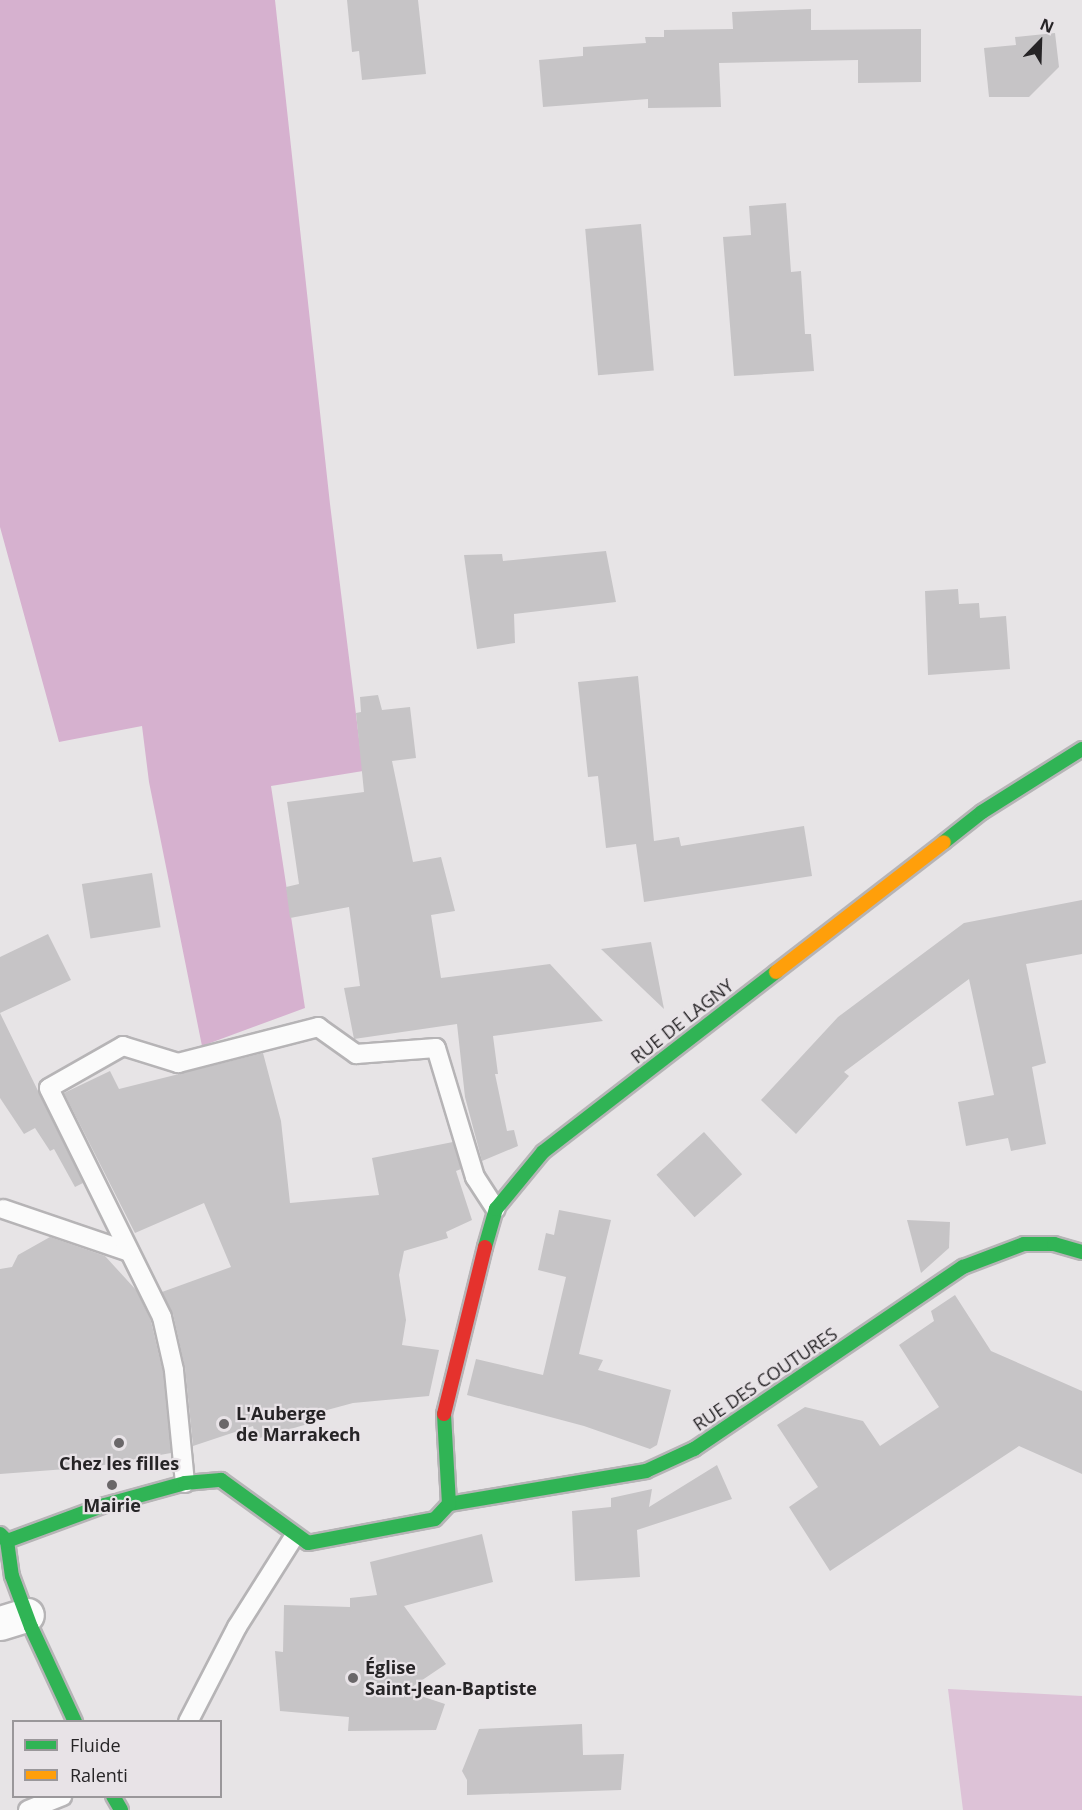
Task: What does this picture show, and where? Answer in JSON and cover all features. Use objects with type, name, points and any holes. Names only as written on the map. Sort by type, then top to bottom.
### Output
[{"type":"street","name":"RUE DE LAGNY","points":[[449,1504],[442,1421],[469,1304],[496,1209],[543,1152],[982,812],[1082,749]]},
{"type":"street","name":"RUE DES COUTURES","points":[[449,1504],[646,1471],[694,1449],[963,1267],[1024,1244],[1054,1244],[1082,1252]]},
{"type":"street","points":[[74,1720],[13,1619],[12,1576],[4,1538],[105,1505],[185,1483],[221,1480],[294,1537],[308,1543],[435,1519],[449,1504]]},
{"type":"lane","points":[[185,1483],[174,1370],[162,1317],[49,1088],[123,1046],[178,1063],[318,1027],[356,1054],[436,1047],[475,1177],[496,1209]]},
{"type":"lane","points":[[3,1209],[129,1252]]},
{"type":"lane","points":[[189,1720],[237,1627],[294,1537]]},
{"type":"lane","points":[[28,1810],[59,1798]]},
{"type":"shaded area","points":[[0,0],[275,0],[330,504],[363,771],[271,786],[305,1008],[202,1046],[149,782],[142,726],[59,742],[0,527]]},
{"type":"shaded area","points":[[948,1689],[1082,1696],[1082,1810],[963,1810]]},
{"type":"building","points":[[347,0],[418,0],[426,74],[362,80],[359,51],[352,52]]},
{"type":"building","points":[[811,9],[811,30],[921,29],[921,82],[858,83],[858,60],[719,63],[721,107],[648,108],[648,99],[543,107],[539,60],[583,56],[583,47],[646,43],[645,37],[664,37],[664,30],[733,29],[732,12]]},
{"type":"building","points":[[1055,33],[1059,67],[1029,97],[989,97],[984,48],[1016,45],[1015,37]]},
{"type":"building","points":[[786,203],[791,272],[801,271],[805,334],[811,334],[814,371],[734,376],[723,237],[751,235],[749,206]]},
{"type":"building","points":[[641,224],[654,370],[598,375],[585,229]]},
{"type":"building","points":[[606,551],[616,602],[514,614],[515,643],[477,649],[464,555],[502,554],[503,561]]},
{"type":"building","points":[[958,589],[959,604],[979,603],[980,618],[1006,616],[1010,669],[928,675],[925,591]]},
{"type":"building","points":[[638,676],[654,841],[679,837],[681,846],[804,826],[812,876],[644,902],[636,844],[606,848],[598,776],[588,777],[578,682]]},
{"type":"building","points":[[378,695],[382,710],[410,707],[416,758],[392,761],[413,862],[441,857],[455,911],[431,915],[441,978],[550,964],[603,1021],[493,1036],[498,1074],[495,1074],[507,1131],[514,1130],[518,1146],[482,1161],[465,1097],[457,1024],[354,1039],[344,988],[360,986],[349,907],[290,918],[286,887],[299,884],[287,802],[364,792],[356,713],[361,712],[360,697]]},
{"type":"building","points":[[152,873],[161,927],[90,938],[82,884]]},
{"type":"building","points":[[1082,900],[1082,954],[1026,964],[1046,1063],[1032,1067],[1046,1144],[1011,1151],[1008,1138],[966,1146],[958,1102],[994,1095],[969,979],[844,1072],[849,1076],[796,1134],[761,1100],[838,1017],[964,923]]},
{"type":"building","points":[[48,934],[71,980],[0,1013],[0,957]]},
{"type":"building","points":[[651,942],[664,1009],[601,949]]},
{"type":"building","points":[[0,1013],[83,1183],[75,1187],[54,1149],[50,1151],[35,1128],[24,1134],[0,1098]]},
{"type":"building","points":[[263,1053],[281,1121],[290,1203],[379,1195],[372,1158],[453,1142],[461,1169],[456,1171],[472,1220],[446,1232],[448,1238],[404,1251],[399,1275],[406,1320],[402,1345],[439,1350],[429,1396],[353,1403],[316,1413],[318,1421],[256,1439],[253,1426],[193,1446],[185,1368],[173,1314],[162,1292],[231,1267],[204,1203],[135,1233],[64,1093],[110,1071],[119,1089]]},
{"type":"building","points":[[704,1132],[742,1174],[695,1217],[656,1175]]},
{"type":"building","points":[[559,1210],[611,1220],[579,1354],[603,1360],[598,1370],[671,1390],[657,1445],[650,1449],[584,1426],[467,1395],[476,1359],[543,1375],[566,1277],[538,1270],[546,1233],[554,1235]]},
{"type":"building","points":[[907,1220],[950,1222],[949,1248],[921,1273]]},
{"type":"building","points":[[50,1237],[105,1256],[137,1291],[151,1321],[163,1372],[171,1453],[93,1467],[0,1474],[0,1269],[12,1267],[18,1255]]},
{"type":"building","points":[[955,1295],[991,1351],[1082,1391],[1082,1474],[1019,1446],[830,1571],[789,1507],[818,1487],[777,1425],[805,1407],[863,1421],[880,1446],[939,1407],[899,1345],[934,1321],[931,1311]]},
{"type":"building","points":[[717,1465],[732,1499],[637,1530],[640,1577],[575,1581],[572,1511],[611,1507],[611,1498],[652,1489],[649,1507]]},
{"type":"building","points":[[482,1534],[493,1582],[404,1606],[446,1664],[406,1691],[445,1704],[436,1730],[348,1731],[349,1717],[280,1711],[275,1651],[283,1652],[284,1605],[350,1607],[350,1598],[377,1595],[370,1562]]},
{"type":"building","points":[[582,1724],[583,1755],[624,1754],[621,1790],[467,1795],[467,1780],[462,1771],[479,1729]]},
{"type":"traffic: fast","points":[[944,842],[982,812],[1082,749]]},
{"type":"traffic: fast","points":[[485,1247],[496,1209],[543,1152],[776,972]]},
{"type":"traffic: fast","points":[[449,1504],[646,1471],[694,1449],[963,1267],[1024,1244],[1054,1244],[1082,1252]]},
{"type":"traffic: fast","points":[[7,1541],[105,1505],[185,1483],[221,1480],[308,1543],[435,1519],[449,1504],[444,1414]]},
{"type":"traffic: fast","points":[[0,1534],[7,1541],[12,1576],[31,1627],[74,1720]]},
{"type":"traffic: fast","points":[[114,1798],[121,1810]]},
{"type":"traffic: slow","points":[[776,972],[944,842]]},
{"type":"traffic: jam","points":[[444,1414],[485,1247]]},
{"type":"place","name":"L'Auberge de Marrakech","points":[[224,1424]]},
{"type":"place","name":"Chez les filles","points":[[119,1443]]},
{"type":"place","name":"Mairie","points":[[112,1485]]},
{"type":"place","name":"Église Saint-Jean-Baptiste","points":[[353,1678]]}]
